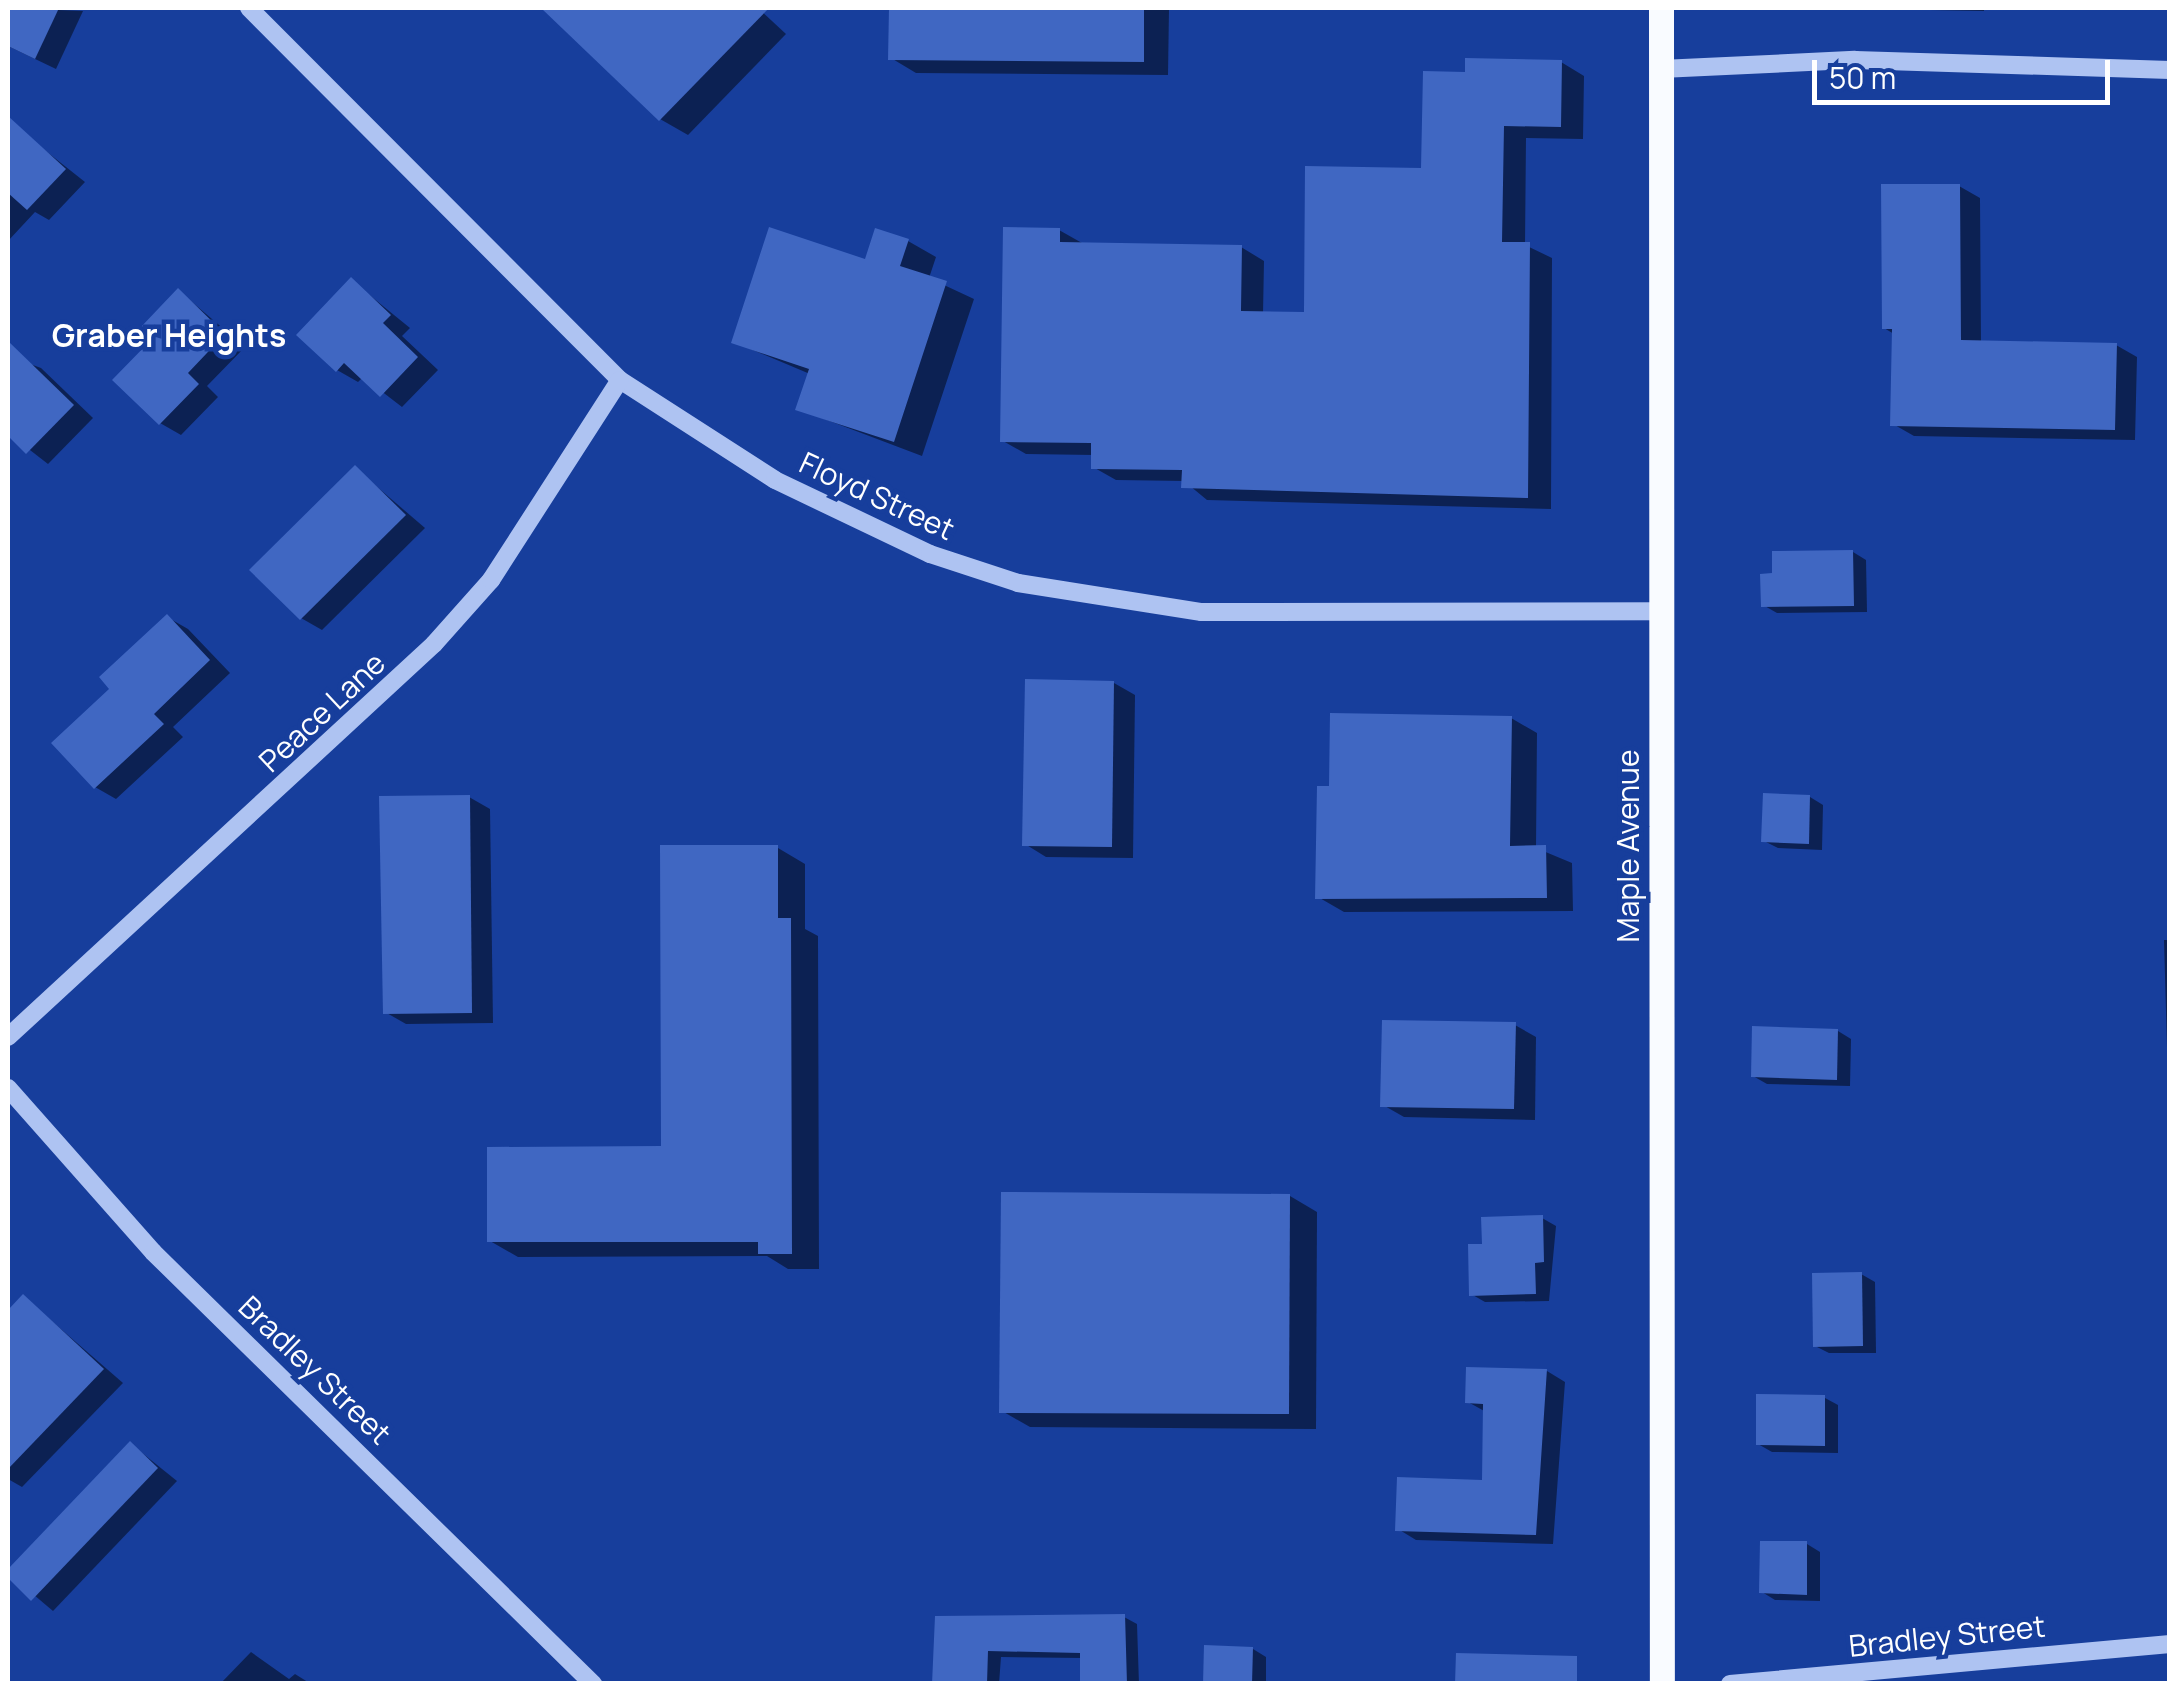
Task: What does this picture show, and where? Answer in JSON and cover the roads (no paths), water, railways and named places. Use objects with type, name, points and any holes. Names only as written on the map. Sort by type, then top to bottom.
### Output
[{"type":"main road","name":"Maple Avenue","points":[[1661,8],[1662,1684]]},
{"type":"street","name":"Floyd Street","points":[[249,8],[620,380],[842,517],[1018,582],[1202,612],[1660,611]]},
{"type":"street","points":[[1661,69],[1855,60],[2170,70]]},
{"type":"street","name":"Peace Lane","points":[[8,1037],[434,644],[490,580],[620,380]]},
{"type":"street","name":"Bradley Street","points":[[8,1088],[153,1252],[593,1684]]},
{"type":"street","name":"Bradley Street","points":[[1730,1684],[2170,1644]]},
{"type":"district","name":"Graber Heights","points":[[169,335]]}]
